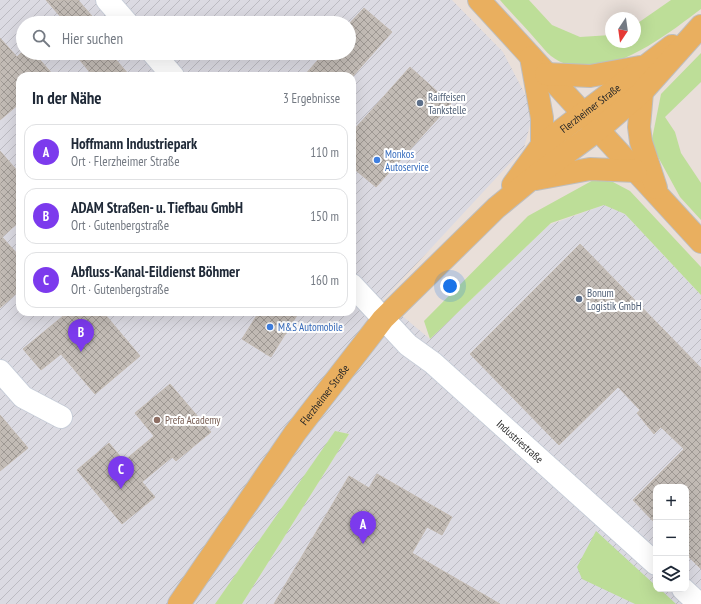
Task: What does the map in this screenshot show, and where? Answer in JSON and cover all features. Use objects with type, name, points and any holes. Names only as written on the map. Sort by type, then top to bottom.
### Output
[{"type":"main road","points":[[479,0],[701,242]]},
{"type":"main road","name":"Flerzheimer Straße","points":[[496,208],[542,145],[644,66],[701,26]]},
{"type":"main road","name":"Flerzheimer Straße","points":[[179,604],[294,433],[383,319],[496,208],[530,180],[598,130],[642,92],[701,26]]},
{"type":"main road","points":[[531,57],[542,118],[542,145]]},
{"type":"main road","points":[[546,74],[590,76],[644,66]]},
{"type":"main road","points":[[642,92],[639,127],[641,142],[658,195]]},
{"type":"main road","points":[[530,180],[590,169],[636,171]]},
{"type":"street","points":[[107,0],[121,16]]},
{"type":"street","points":[[159,60],[170,72]]},
{"type":"street","name":"Industriestraße","points":[[356,289],[408,345],[434,363],[653,561]]},
{"type":"street","points":[[0,370],[23,397],[62,417]]},
{"type":"street","points":[[686,592],[699,604]]},
{"type":"shaded area","points":[[0,0],[452,0],[503,52],[527,98],[531,121],[524,148],[383,300],[430,339],[549,225],[604,205],[625,214],[701,295],[701,604],[242,604],[349,434],[336,431],[215,604],[0,604]]},
{"type":"green space","points":[[500,0],[529,0],[552,25],[580,37],[605,35],[605,48],[641,48],[641,21],[671,0],[701,0],[701,9],[669,33],[630,56],[609,64],[589,67],[569,65],[551,56]]},
{"type":"green space","points":[[701,53],[701,82],[665,117],[675,132],[681,153],[701,183],[701,220],[680,197],[651,144],[661,94]]},
{"type":"green space","points":[[597,178],[613,182],[630,191],[701,267],[701,295],[625,214],[604,205],[551,223],[430,339],[424,321],[528,216]]},
{"type":"green space","points":[[335,431],[349,434],[242,604],[215,604]]},
{"type":"green space","points":[[596,531],[653,583],[653,592],[663,592],[676,604],[635,604],[582,579],[577,567]]},
{"type":"building","points":[[46,0],[78,0],[92,16],[60,16]]},
{"type":"building","points":[[364,8],[392,32],[356,73],[307,72],[318,60],[356,60],[356,17]]},
{"type":"building","points":[[0,38],[16,56],[16,60],[40,60],[51,72],[16,72],[16,106],[0,120]]},
{"type":"building","points":[[80,60],[116,60],[127,72],[90,72]]},
{"type":"building","points":[[410,67],[451,104],[376,187],[356,170],[356,128]]},
{"type":"building","points":[[0,151],[16,169],[16,225],[2,237],[16,253],[16,294],[0,308]]},
{"type":"building","name":"Bonum Logistik GmbH","points":[[580,244],[701,368],[701,569],[689,557],[689,484],[653,484],[653,521],[633,500],[684,449],[661,427],[654,434],[637,413],[640,410],[618,387],[559,445],[470,354]]},
{"type":"building","points":[[63,316],[106,316],[140,356],[95,394],[61,354],[41,370],[23,349]]},
{"type":"building","name":"M&S Automobile","points":[[256,316],[297,316],[271,357],[242,339]]},
{"type":"building","points":[[170,384],[211,432],[176,461],[172,457],[142,482],[155,497],[122,524],[77,470],[109,443],[124,461],[154,436],[135,413]]},
{"type":"building","points":[[0,415],[28,448],[0,471]]},
{"type":"building","points":[[377,474],[452,517],[442,535],[427,527],[412,553],[500,604],[274,604],[349,476],[369,488]]},
{"type":"place","name":"Raiffeisen Tankstelle","points":[[420,103]]},
{"type":"place","name":"Monkos Autoservice","points":[[377,160]]},
{"type":"place","name":"Bonum Logistik GmbH","points":[[579,299]]},
{"type":"place","name":"M&S Automobile","points":[[270,327]]},
{"type":"place","name":"ADAM Straßen- u. Tiefbau GmbH","points":[[81,352]]},
{"type":"place","name":"Prefa Academy","points":[[157,420]]},
{"type":"place","name":"Abfluss-Kanal-Eildienst Böhmer","points":[[121,489]]},
{"type":"place","name":"Hoffmann Industriepark","points":[[363,544]]}]
